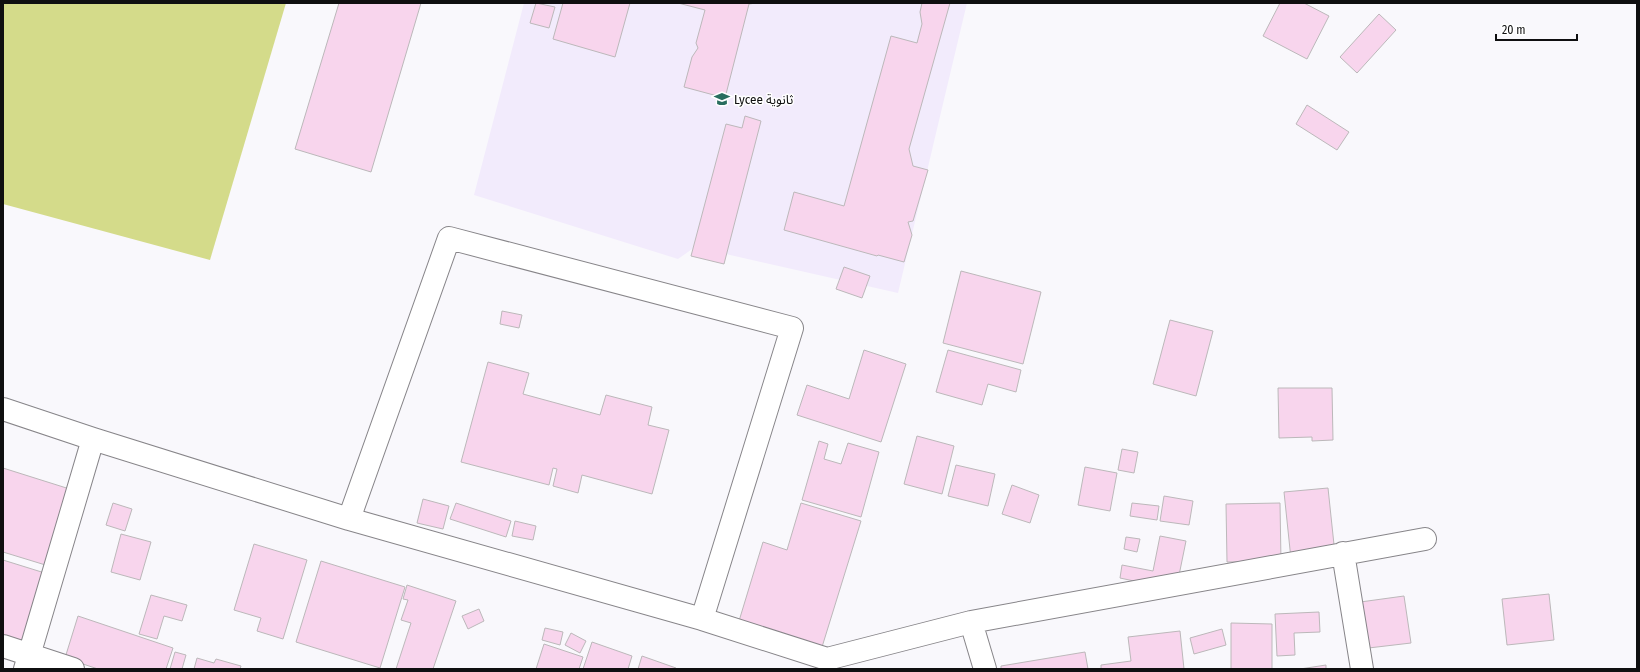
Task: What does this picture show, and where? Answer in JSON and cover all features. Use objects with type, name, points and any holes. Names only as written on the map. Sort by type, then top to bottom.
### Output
[{"type":"street","points":[[349,519],[449,238],[792,328],[702,619]]},
{"type":"street","points":[[3,410],[349,519],[702,619],[828,664],[971,622],[1425,539]]},
{"type":"street","points":[[27,662],[92,439]]},
{"type":"street","points":[[1343,553],[1362,669]]},
{"type":"street","points":[[971,622],[985,669]]},
{"type":"street","points":[[3,646],[27,662],[72,669]]},
{"type":"shaded area","name":"Lycee ثانوية","points":[[524,3],[967,3],[898,293],[695,247],[678,259],[474,195]]},
{"type":"green space","points":[[3,3],[286,3],[210,260],[3,204]]},
{"type":"building","points":[[339,3],[421,3],[371,172],[295,149]]},
{"type":"building","points":[[536,3],[555,7],[549,28],[530,23]]},
{"type":"building","points":[[563,3],[630,3],[615,57],[553,39]]},
{"type":"building","points":[[678,3],[756,3],[749,4],[725,98],[684,87],[692,57],[698,48],[696,43],[705,10]]},
{"type":"building","points":[[922,3],[950,3],[909,149],[913,166],[928,170],[913,221],[908,222],[912,235],[904,262],[784,230],[794,192],[844,206],[891,36],[917,43],[922,24],[920,12]]},
{"type":"building","points":[[1280,3],[1304,3],[1329,16],[1307,59],[1263,36]]},
{"type":"building","points":[[1379,14],[1396,30],[1357,73],[1340,57]]},
{"type":"building","points":[[1307,105],[1349,132],[1337,150],[1296,124]]},
{"type":"building","points":[[745,116],[761,121],[724,264],[691,256],[726,124],[742,128]]},
{"type":"building","points":[[844,267],[870,276],[862,298],[836,289]]},
{"type":"building","points":[[961,271],[1041,292],[1023,364],[943,343]]},
{"type":"building","points":[[502,311],[522,315],[519,328],[500,324]]},
{"type":"building","points":[[1170,320],[1213,331],[1196,396],[1153,384]]},
{"type":"building","points":[[864,350],[906,364],[881,442],[797,415],[807,385],[849,399]]},
{"type":"building","points":[[948,350],[1021,370],[1016,392],[988,384],[982,405],[936,392]]},
{"type":"building","points":[[488,362],[529,373],[523,394],[600,415],[606,395],[652,407],[648,425],[669,430],[652,494],[582,475],[578,493],[553,486],[557,469],[553,468],[549,485],[461,462]]},
{"type":"building","points":[[1278,388],[1332,388],[1333,440],[1312,441],[1312,437],[1279,438]]},
{"type":"building","points":[[917,436],[954,446],[942,494],[904,484]]},
{"type":"building","points":[[819,441],[828,444],[824,459],[841,464],[848,443],[879,452],[861,517],[802,500]]},
{"type":"building","points":[[1122,449],[1138,452],[1134,473],[1118,470]]},
{"type":"building","points":[[956,465],[995,474],[988,506],[948,496]]},
{"type":"building","points":[[1085,467],[1117,473],[1110,511],[1078,505]]},
{"type":"building","points":[[3,468],[76,491],[52,567],[3,552]]},
{"type":"building","points":[[1012,485],[1039,495],[1030,523],[1002,514]]},
{"type":"building","points":[[1328,488],[1335,554],[1291,559],[1284,492]]},
{"type":"building","points":[[1164,496],[1193,501],[1189,525],[1160,521]]},
{"type":"building","points":[[423,499],[449,506],[443,529],[417,523]]},
{"type":"building","points":[[113,503],[132,509],[125,531],[106,525]]},
{"type":"building","points":[[456,503],[511,521],[506,537],[450,519]]},
{"type":"building","points":[[801,503],[861,521],[822,647],[739,621],[763,542],[787,550]]},
{"type":"building","points":[[1132,503],[1159,506],[1157,520],[1130,516]]},
{"type":"building","points":[[1280,503],[1281,561],[1227,562],[1226,504]]},
{"type":"building","points":[[515,521],[536,526],[533,540],[512,536]]},
{"type":"building","points":[[121,534],[151,542],[140,580],[111,572]]},
{"type":"building","points":[[1160,536],[1186,541],[1176,590],[1120,578],[1122,565],[1153,571]]},
{"type":"building","points":[[1126,537],[1140,539],[1137,552],[1124,549]]},
{"type":"building","points":[[254,544],[307,560],[283,639],[257,631],[261,618],[234,610]]},
{"type":"building","points":[[3,560],[48,574],[27,645],[3,637]]},
{"type":"building","points":[[321,561],[405,587],[380,668],[296,642]]},
{"type":"building","points":[[407,585],[456,601],[433,669],[396,669],[411,623],[401,620],[408,600],[403,599]]},
{"type":"building","points":[[1549,594],[1554,640],[1507,645],[1502,599]]},
{"type":"building","points":[[151,595],[187,605],[182,621],[164,616],[157,639],[139,634]]},
{"type":"building","points":[[1404,596],[1411,643],[1360,649],[1353,603]]},
{"type":"building","points":[[479,609],[484,621],[468,629],[462,616]]},
{"type":"building","points":[[1319,612],[1320,632],[1294,633],[1295,655],[1277,656],[1275,614]]},
{"type":"building","points":[[78,616],[173,648],[166,669],[98,669],[65,658]]},
{"type":"building","points":[[1231,623],[1272,624],[1272,669],[1231,669]]},
{"type":"building","points":[[545,628],[563,632],[560,645],[542,640]]},
{"type":"building","points":[[1222,629],[1226,645],[1194,654],[1190,638]]},
{"type":"building","points":[[1180,631],[1184,669],[1101,669],[1101,665],[1131,661],[1128,637]]},
{"type":"building","points":[[571,633],[586,641],[580,653],[565,645]]},
{"type":"building","points":[[592,642],[632,656],[628,669],[583,669]]},
{"type":"building","points":[[544,644],[583,657],[579,669],[536,669]]},
{"type":"building","points":[[175,652],[186,655],[182,669],[170,669]]},
{"type":"building","points":[[1085,652],[1088,669],[1001,669],[1001,666]]},
{"type":"building","points":[[642,656],[676,668],[676,669],[638,669]]},
{"type":"building","points":[[197,658],[214,663],[216,659],[241,666],[240,669],[194,669]]},
{"type":"building","points":[[1326,665],[1326,669],[1300,669]]},
{"type":"place","name":"Lycee ثانوية","points":[[722,99]]}]
